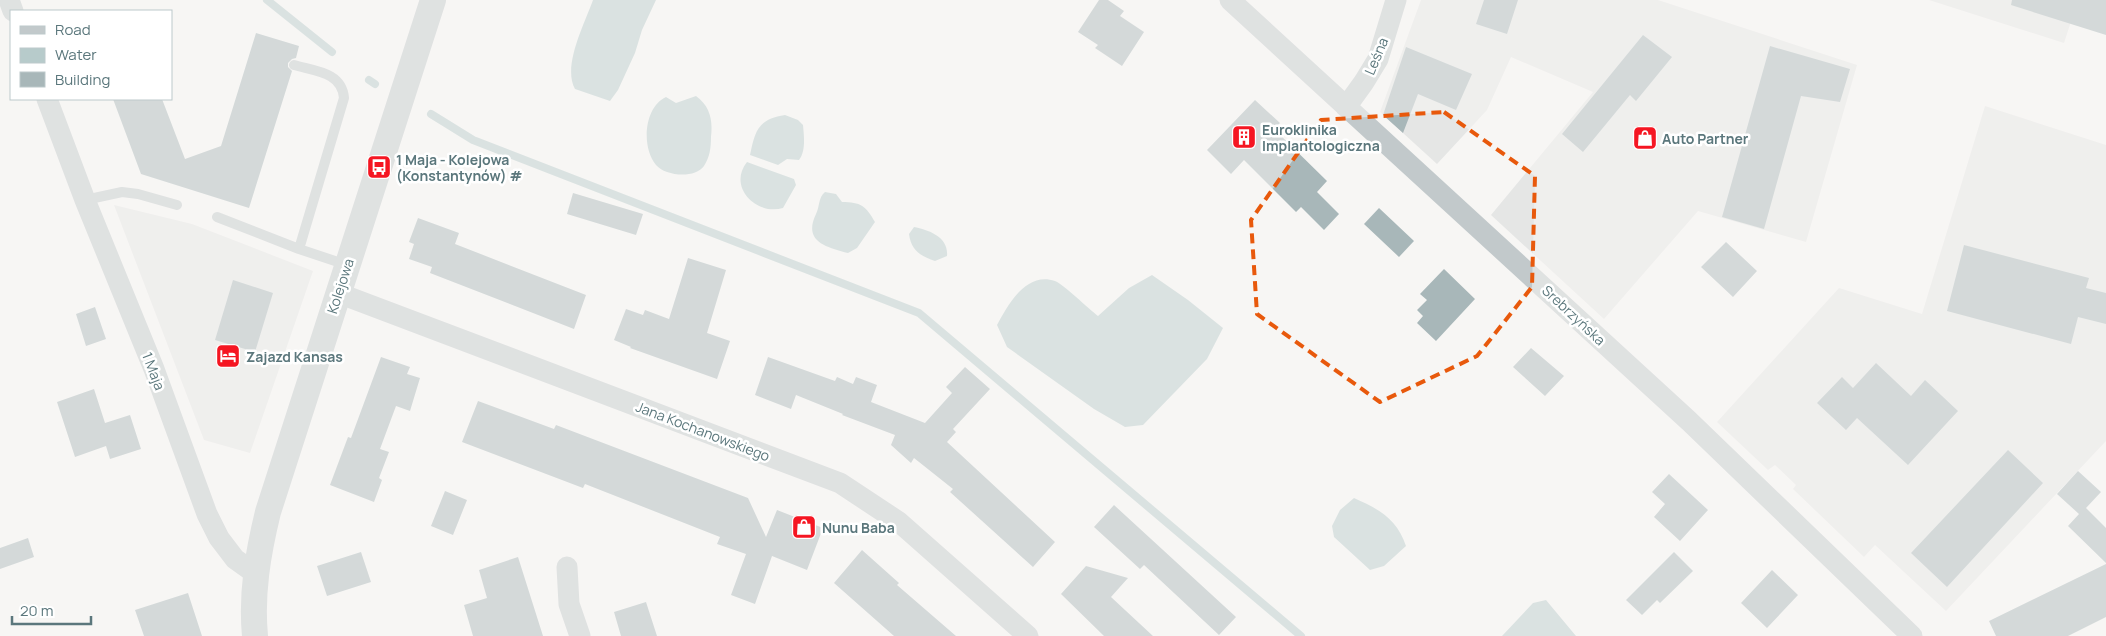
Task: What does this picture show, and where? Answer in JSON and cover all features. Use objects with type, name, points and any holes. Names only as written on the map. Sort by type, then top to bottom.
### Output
[{"type":"street","name":"Kolejowa","points":[[256,574],[268,512],[433,0]]},
{"type":"street","name":"Srebrzyńska","points":[[1230,0],[1689,421],[1912,636]]},
{"type":"street","name":"Leśna","points":[[1346,107],[1378,59],[1396,0]]},
{"type":"street","name":"1 Maja","points":[[47,100],[85,200],[154,369],[207,514],[219,538],[235,559],[256,574]]},
{"type":"street","name":"Jana Kochanowskiego","points":[[338,293],[840,483],[899,522],[1014,632]]},
{"type":"street","points":[[567,567],[569,604],[580,636]]},
{"type":"street","points":[[255,636],[256,574]]},
{"type":"lane","points":[[294,65],[330,75],[339,81],[343,87],[344,98],[299,249]]},
{"type":"lane","points":[[85,200],[122,192],[138,194],[177,205]]},
{"type":"lane","points":[[217,217],[299,249],[347,265]]},
{"type":"highlighted area","points":[[1444,112],[1535,176],[1532,287],[1477,356],[1380,402],[1257,314],[1251,220],[1321,120]]},
{"type":"shaded area","points":[[1421,0],[1658,0],[1857,65],[1806,242],[1698,211],[1604,319],[1491,215],[1593,92],[1511,57],[1487,110],[1437,164],[1380,112]]},
{"type":"shaded area","points":[[1929,0],[2078,0],[2064,43]]},
{"type":"shaded area","points":[[1985,106],[2106,145],[2106,441],[1946,611],[1875,545],[1864,557],[1793,489],[1796,485],[1775,465],[1768,470],[1717,422],[1839,288],[1922,314]]},
{"type":"shaded area","name":"Zajazd Kansas","points":[[114,205],[192,224],[313,271],[250,453],[204,440]]},
{"type":"water","points":[[593,0],[656,0],[642,30],[635,53],[618,90],[610,101],[575,89],[572,80],[571,69],[576,44]]},
{"type":"water","points":[[696,96],[705,104],[711,119],[712,131],[708,159],[700,170],[694,173],[673,174],[666,172],[656,165],[648,148],[647,128],[649,118],[653,109],[666,97],[676,103]]},
{"type":"water","points":[[785,115],[798,120],[803,125],[804,148],[799,160],[787,159],[778,165],[750,155],[756,133],[763,123]]},
{"type":"water","points":[[747,162],[794,179],[796,185],[783,208],[764,208],[755,204],[748,197],[743,190],[741,181],[742,171]]},
{"type":"water","points":[[825,192],[836,194],[842,202],[862,206],[869,212],[875,222],[857,248],[848,253],[824,245],[814,237],[812,231],[813,223],[820,199]]},
{"type":"water","points":[[914,227],[932,232],[941,239],[947,249],[947,256],[935,261],[917,252],[910,240],[909,234]]},
{"type":"water","points":[[1152,275],[1188,300],[1223,328],[1207,359],[1143,425],[1125,427],[1094,409],[1007,347],[997,325],[1019,292],[1035,281],[1045,279],[1059,283],[1098,316],[1129,288]]},
{"type":"water","points":[[1354,498],[1386,516],[1398,529],[1406,546],[1384,566],[1370,570],[1334,537],[1332,526],[1340,510]]},
{"type":"water","points":[[1546,600],[1576,636],[1502,636],[1533,603]]},
{"type":"building","points":[[1099,0],[1108,0],[1124,11],[1120,16],[1144,32],[1122,66],[1095,48],[1098,45],[1078,32]]},
{"type":"building","points":[[1484,0],[1518,0],[1507,34],[1476,24]]},
{"type":"building","points":[[2012,0],[2106,0],[2106,35],[2011,5]]},
{"type":"building","points":[[256,33],[299,46],[296,58],[288,63],[288,67],[292,71],[249,208],[141,174],[113,100],[162,100],[185,159],[221,146]]},
{"type":"building","points":[[1643,35],[1672,57],[1636,101],[1630,95],[1583,152],[1562,134]]},
{"type":"building","points":[[1770,46],[1850,69],[1840,102],[1801,96],[1764,229],[1722,217]]},
{"type":"building","points":[[1406,47],[1472,74],[1456,110],[1418,94],[1403,133],[1383,115]]},
{"type":"building","points":[[1255,100],[1280,123],[1274,129],[1327,181],[1317,192],[1339,214],[1324,230],[1301,207],[1296,212],[1244,160],[1231,174],[1207,150]]},
{"type":"building","points":[[573,193],[643,214],[636,235],[567,214]]},
{"type":"building","points":[[1379,208],[1414,241],[1399,257],[1364,224]]},
{"type":"building","points":[[418,218],[459,233],[455,244],[586,295],[574,329],[430,273],[432,267],[409,259],[414,244],[409,242]]},
{"type":"building","points":[[1726,242],[1757,271],[1733,297],[1701,267]]},
{"type":"building","points":[[1964,245],[2089,278],[2086,288],[2106,293],[2106,324],[2078,317],[2071,344],[1947,311]]},
{"type":"building","points":[[688,258],[726,270],[707,333],[730,341],[717,379],[630,348],[614,340],[626,309],[643,315],[645,310],[669,319]]},
{"type":"building","points":[[1444,269],[1475,299],[1436,341],[1417,323],[1423,316],[1417,310],[1427,300],[1420,294]]},
{"type":"building","points":[[233,280],[273,293],[255,352],[215,340]]},
{"type":"building","points":[[95,307],[106,339],[86,346],[76,314]]},
{"type":"building","points":[[1531,348],[1564,376],[1545,396],[1513,367]]},
{"type":"building","points":[[381,357],[410,367],[407,374],[420,378],[410,411],[396,406],[380,449],[389,452],[379,478],[382,480],[374,502],[330,485],[348,437],[351,438]]},
{"type":"building","points":[[768,357],[835,381],[837,377],[853,384],[856,377],[877,385],[871,402],[925,423],[952,393],[946,387],[965,367],[990,389],[953,429],[956,432],[947,442],[1055,542],[1033,567],[950,492],[953,489],[914,458],[911,463],[891,445],[895,435],[796,395],[791,409],[755,395]]},
{"type":"building","points":[[1876,363],[1911,396],[1925,380],[1958,411],[1908,465],[1857,418],[1846,430],[1817,403],[1842,377],[1853,388]]},
{"type":"building","points":[[94,389],[105,423],[130,415],[141,449],[110,459],[106,446],[75,457],[57,402]]},
{"type":"building","points":[[478,401],[554,429],[556,425],[748,498],[766,537],[777,510],[823,528],[807,570],[772,556],[755,604],[731,595],[746,554],[717,544],[720,537],[585,484],[583,488],[462,442]]},
{"type":"building","points":[[2008,450],[2043,483],[1947,587],[1911,553]]},
{"type":"building","points":[[2078,471],[2101,492],[2086,508],[2106,528],[2106,563],[2068,526],[2079,514],[2057,494]]},
{"type":"building","points":[[1669,474],[1708,510],[1680,541],[1654,517],[1665,504],[1652,492]]},
{"type":"building","points":[[445,491],[467,500],[453,535],[431,526]]},
{"type":"building","points":[[1114,505],[1236,617],[1219,635],[1144,565],[1140,569],[1094,527]]},
{"type":"building","points":[[28,538],[34,557],[0,569],[0,548]]},
{"type":"building","points":[[862,550],[899,583],[897,585],[956,636],[894,636],[834,583]]},
{"type":"building","points":[[361,552],[371,582],[327,596],[317,566]]},
{"type":"building","points":[[1674,552],[1693,571],[1660,603],[1657,600],[1642,615],[1626,600]]},
{"type":"building","points":[[518,557],[543,636],[473,636],[464,605],[487,598],[479,570]]},
{"type":"building","points":[[2106,564],[2106,617],[2068,636],[1996,636],[1989,621]]},
{"type":"building","points":[[1086,566],[1128,578],[1111,597],[1153,636],[1104,636],[1061,594]]},
{"type":"building","points":[[1772,570],[1798,595],[1767,628],[1741,603]]},
{"type":"building","points":[[188,593],[202,636],[144,636],[135,610]]},
{"type":"building","points":[[646,602],[657,636],[621,636],[614,612]]},
{"type":"waterway","points":[[267,0],[332,52]]},
{"type":"waterway","points":[[369,80],[375,84]]},
{"type":"waterway","points":[[431,114],[473,140],[919,313],[1301,636]]},
{"type":"place","name":"Euroklinika Implantologiczna","points":[[1244,137]]},
{"type":"place","name":"Auto Partner","points":[[1645,138]]},
{"type":"place","name":"1 Maja - Kolejowa (Konstantynów) #","points":[[379,167]]},
{"type":"place","name":"Zajazd Kansas","points":[[228,356]]},
{"type":"place","name":"Nunu Baba","points":[[804,527]]}]
